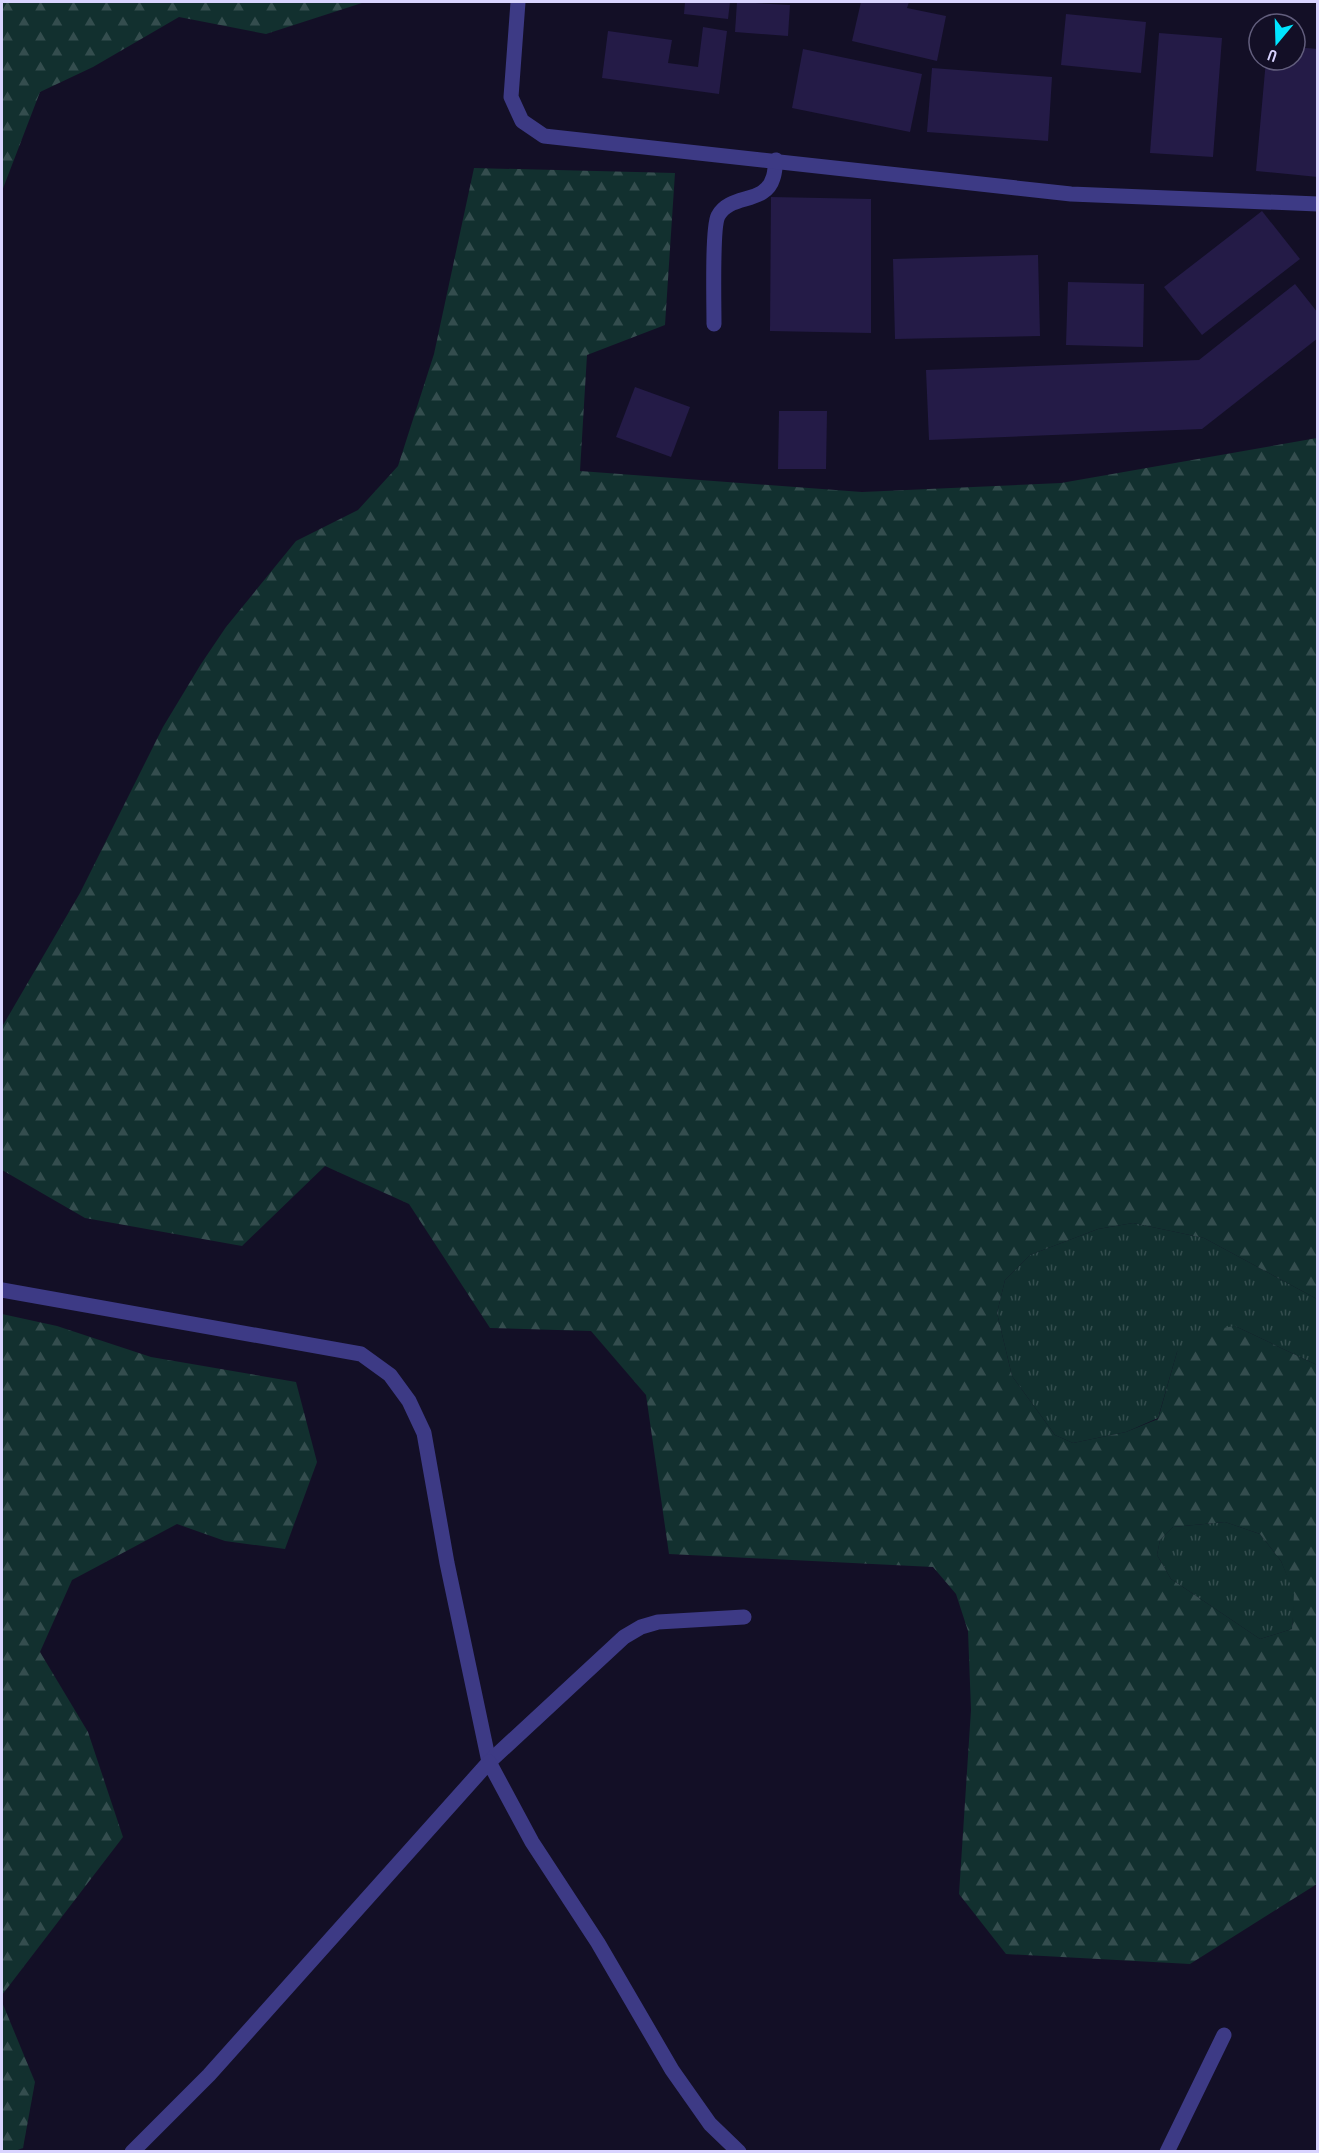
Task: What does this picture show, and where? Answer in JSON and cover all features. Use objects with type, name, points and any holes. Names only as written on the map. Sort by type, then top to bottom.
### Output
[{"type":"street","points":[[518,2],[511,97],[522,121],[544,136],[1071,194],[1317,204]]},
{"type":"street","points":[[714,324],[716,221],[725,206],[762,195],[768,189],[773,179],[776,160]]},
{"type":"street","points":[[2,1290],[361,1354],[390,1375],[409,1401],[424,1433],[447,1563],[489,1762],[532,1842],[597,1943],[672,2070],[710,2124],[739,2151]]},
{"type":"street","points":[[132,2151],[209,2074],[489,1762],[624,1637],[641,1627],[658,1622],[744,1617]]},
{"type":"street","points":[[1167,2151],[1224,2035]]},
{"type":"green space","points":[[2,2],[365,2],[266,34],[179,17],[93,67],[40,92],[2,191]]},
{"type":"green space","points":[[474,168],[675,173],[665,325],[587,355],[580,471],[862,492],[1061,483],[1317,438],[1317,1299],[1204,1238],[1133,1223],[1098,1229],[1030,1255],[1005,1280],[997,1313],[1012,1376],[1055,1435],[1073,1443],[1126,1432],[1158,1419],[1177,1352],[1203,1331],[1235,1326],[1317,1365],[1317,1884],[1190,1964],[1006,1954],[959,1894],[971,1710],[968,1631],[956,1594],[933,1567],[669,1554],[646,1395],[591,1331],[490,1328],[409,1204],[325,1166],[242,1246],[85,1218],[2,1170],[2,1027],[80,893],[163,727],[226,627],[296,541],[358,510],[398,466],[434,354]],"holes":[[[1225,1522],[1260,1534],[1281,1561],[1294,1594],[1292,1629],[1260,1639],[1171,1579],[1157,1555],[1160,1540],[1173,1527]]]},
{"type":"green space","points":[[1133,1223],[1204,1238],[1317,1299],[1317,1365],[1235,1326],[1177,1352],[1158,1418],[1126,1432],[1073,1443],[1055,1435],[1012,1376],[997,1313],[1005,1280],[1030,1255],[1098,1229]]},
{"type":"green space","points":[[2,1314],[57,1326],[151,1357],[296,1382],[317,1462],[285,1549],[225,1541],[177,1524],[72,1580],[40,1652],[88,1732],[123,1837],[2,1995]]},
{"type":"green space","points":[[1225,1522],[1260,1534],[1281,1561],[1295,1594],[1292,1629],[1260,1639],[1171,1579],[1157,1555],[1160,1540],[1173,1527]]},
{"type":"green space","points":[[2,2002],[35,2082],[23,2148],[15,2151],[2,2151]]},
{"type":"building","points":[[685,2],[730,2],[728,19],[684,14]]},
{"type":"building","points":[[737,2],[790,5],[788,36],[735,32]]},
{"type":"building","points":[[861,2],[909,2],[907,8],[946,16],[937,61],[852,41]]},
{"type":"building","points":[[1066,14],[1146,22],[1141,73],[1061,65]]},
{"type":"building","points":[[703,27],[727,31],[719,94],[602,78],[608,31],[672,40],[668,63],[698,67]]},
{"type":"building","points":[[1159,33],[1222,38],[1213,157],[1150,153]]},
{"type":"building","points":[[1307,48],[1318,49],[1318,177],[1256,171],[1265,72],[1307,72]]},
{"type":"building","points":[[803,49],[922,74],[910,132],[792,108]]},
{"type":"building","points":[[932,68],[1052,77],[1048,141],[927,132]]},
{"type":"building","points":[[771,197],[871,199],[871,333],[770,331]]},
{"type":"building","points":[[1262,211],[1300,259],[1202,335],[1164,287]]},
{"type":"building","points":[[1038,255],[1040,336],[895,339],[893,259]]},
{"type":"building","points":[[1068,282],[1144,284],[1143,347],[1066,345]]},
{"type":"building","points":[[1295,284],[1318,313],[1318,338],[1202,429],[929,440],[926,370],[1199,360]]},
{"type":"building","points":[[635,387],[690,407],[671,457],[616,437]]},
{"type":"building","points":[[779,411],[827,411],[826,469],[778,469]]}]
